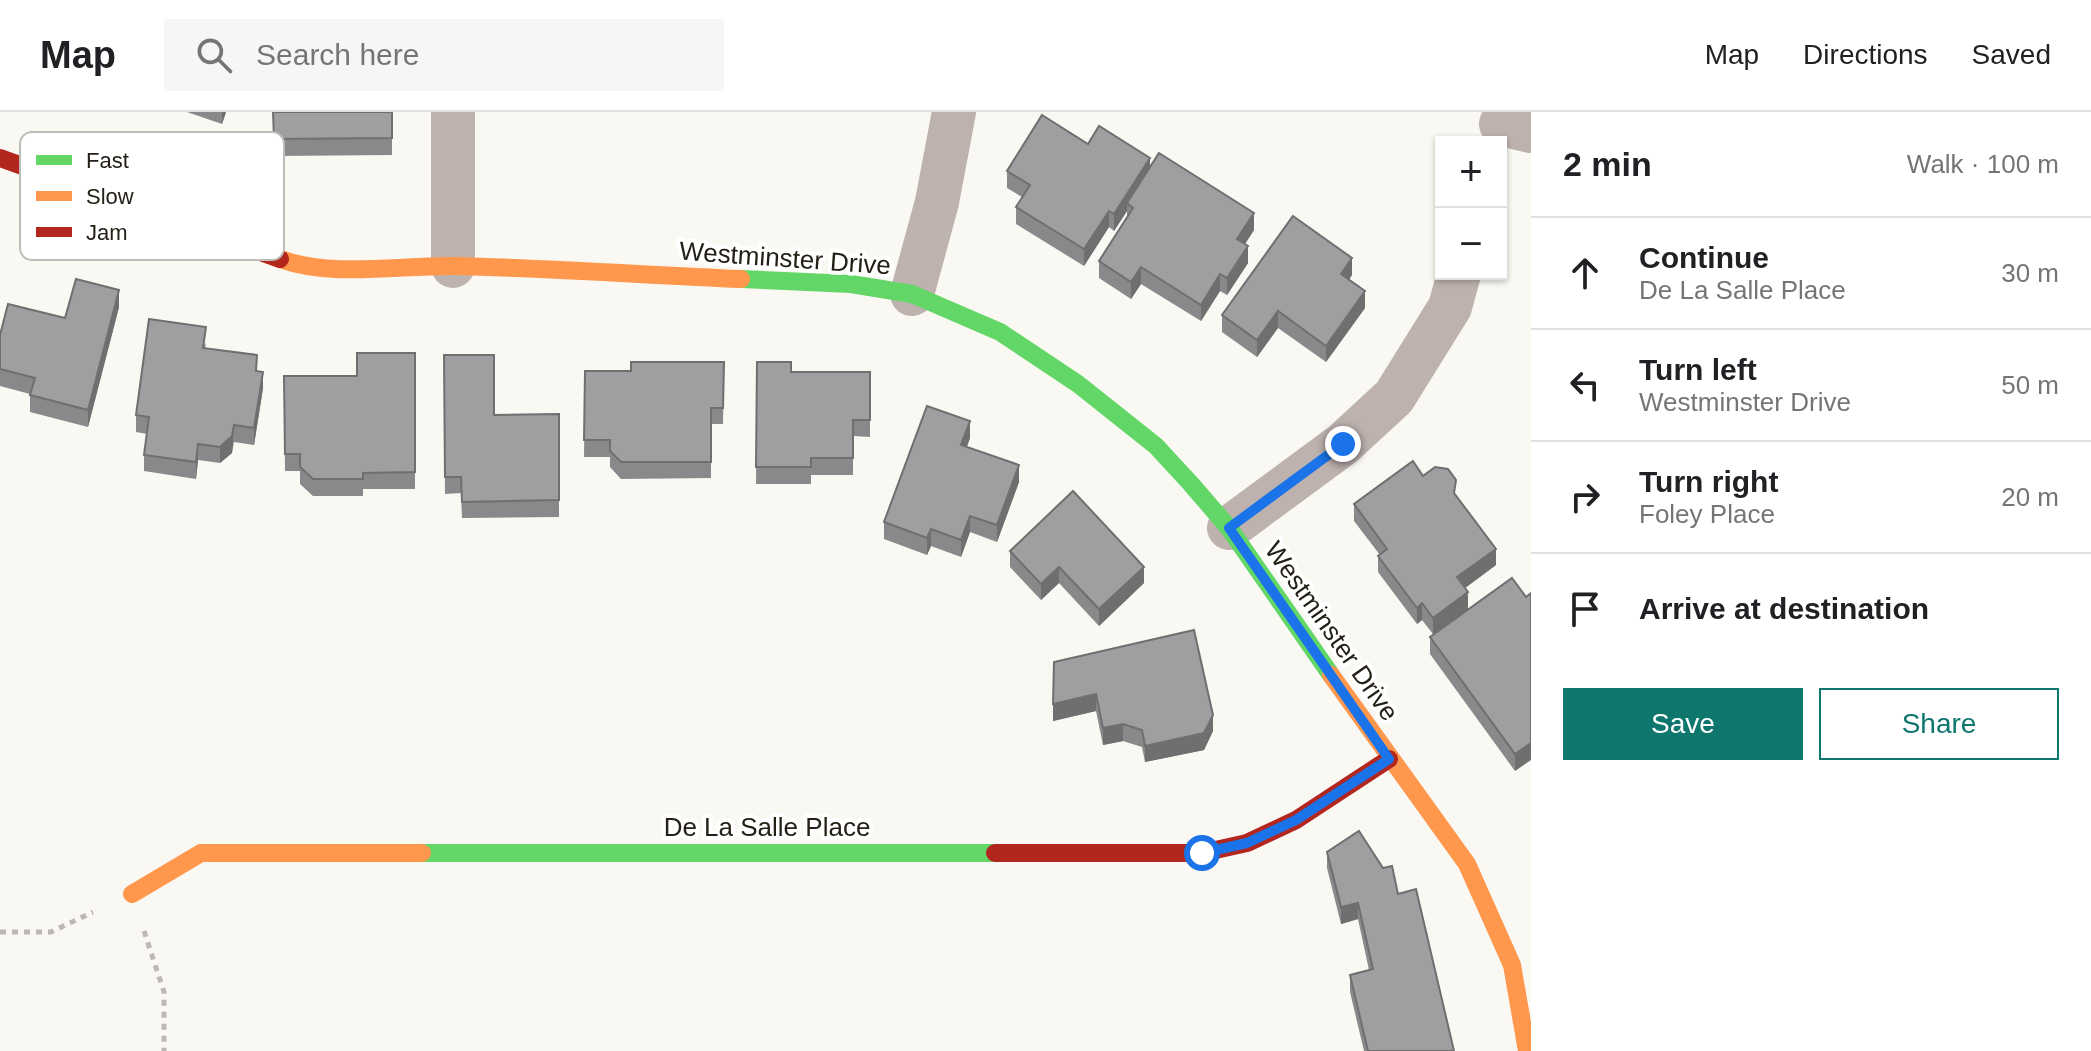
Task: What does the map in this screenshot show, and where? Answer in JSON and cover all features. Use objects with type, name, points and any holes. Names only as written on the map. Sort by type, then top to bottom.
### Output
[{"type":"street","points":[[453,112],[453,266]]},
{"type":"street","points":[[912,294],[937,202],[954,112]]},
{"type":"street","name":"Westminster Drive","points":[[0,158],[20,165]]},
{"type":"street","name":"Westminster Drive","points":[[284,260],[368,270],[453,266],[851,284],[912,294],[1000,332],[1078,384],[1156,446],[1229,528],[1389,759],[1467,864],[1512,965],[1527,1051]]},
{"type":"street","points":[[1229,528],[1343,444],[1394,397],[1450,307],[1457,280]]},
{"type":"street","name":"De La Salle Place","points":[[132,894],[201,853],[1202,853],[1247,843],[1296,820],[1389,759]]},
{"type":"path","points":[[0,932],[51,932],[132,894],[164,992],[164,1051]]},
{"type":"building","points":[[273,112],[392,112],[392,138],[284,139],[284,132],[274,132]]},
{"type":"building","points":[[1042,115],[1088,144],[1099,126],[1150,158],[1114,214],[1109,211],[1084,249],[1016,207],[1030,185],[1007,171]]},
{"type":"building","points":[[1159,153],[1254,213],[1237,239],[1248,246],[1227,278],[1220,274],[1201,305],[1141,267],[1131,282],[1099,261],[1133,208],[1127,203]]},
{"type":"building","points":[[1293,216],[1352,258],[1341,274],[1365,291],[1326,346],[1278,311],[1257,340],[1222,315]]},
{"type":"building","points":[[76,279],[119,290],[88,410],[30,395],[35,378],[0,369],[0,335],[8,304],[65,318]]},
{"type":"building","points":[[149,319],[206,327],[203,348],[257,355],[256,371],[263,372],[254,428],[234,425],[232,436],[220,447],[198,444],[196,462],[144,455],[149,417],[136,415]]},
{"type":"building","points":[[357,353],[415,353],[415,472],[363,473],[363,479],[313,479],[300,467],[300,454],[285,454],[284,376],[357,376]]},
{"type":"building","points":[[444,355],[494,355],[494,415],[559,414],[559,500],[462,502],[461,477],[445,477]]},
{"type":"building","points":[[631,362],[724,362],[723,408],[711,408],[711,462],[621,462],[610,451],[610,440],[584,440],[585,371],[631,371]]},
{"type":"building","points":[[757,362],[791,362],[791,372],[870,372],[870,420],[853,420],[853,458],[811,458],[811,467],[756,467]]},
{"type":"building","points":[[927,406],[970,421],[961,445],[1019,465],[997,525],[970,516],[961,540],[931,529],[927,538],[884,522]]},
{"type":"building","points":[[1413,461],[1423,476],[1435,467],[1448,469],[1456,480],[1454,493],[1496,549],[1457,577],[1468,592],[1433,618],[1422,603],[1417,608],[1378,556],[1387,549],[1354,504]]},
{"type":"building","points":[[1073,491],[1144,567],[1099,609],[1059,567],[1041,584],[1010,551]]},
{"type":"building","points":[[1512,578],[1526,597],[1531,593],[1531,743],[1515,754],[1430,637]]},
{"type":"building","points":[[1194,630],[1213,715],[1204,733],[1145,746],[1142,730],[1123,724],[1103,728],[1096,694],[1053,704],[1054,662]]},
{"type":"building","points":[[1359,831],[1383,868],[1392,866],[1398,894],[1416,889],[1454,1051],[1368,1051],[1350,975],[1373,969],[1358,903],[1341,907],[1327,852]]},
{"type":"traffic: fast","points":[[741,279],[851,284],[912,294],[1000,332],[1078,384],[1156,446],[1191,484],[1229,528],[1331,675]]},
{"type":"traffic: fast","points":[[422,853],[995,853]]},
{"type":"traffic: slow","points":[[283,260],[300,265],[344,269],[455,266],[741,279]]},
{"type":"traffic: slow","points":[[1331,675],[1467,864],[1512,965],[1527,1051]]},
{"type":"traffic: slow","points":[[132,894],[201,853],[422,853]]},
{"type":"traffic: jam","points":[[0,158],[20,165]]},
{"type":"traffic: jam","points":[[995,853],[1202,853],[1247,843],[1296,820],[1389,759]]},
{"type":"route","points":[[1202,853],[1247,843],[1296,820],[1389,759],[1229,528],[1343,444]]}]
